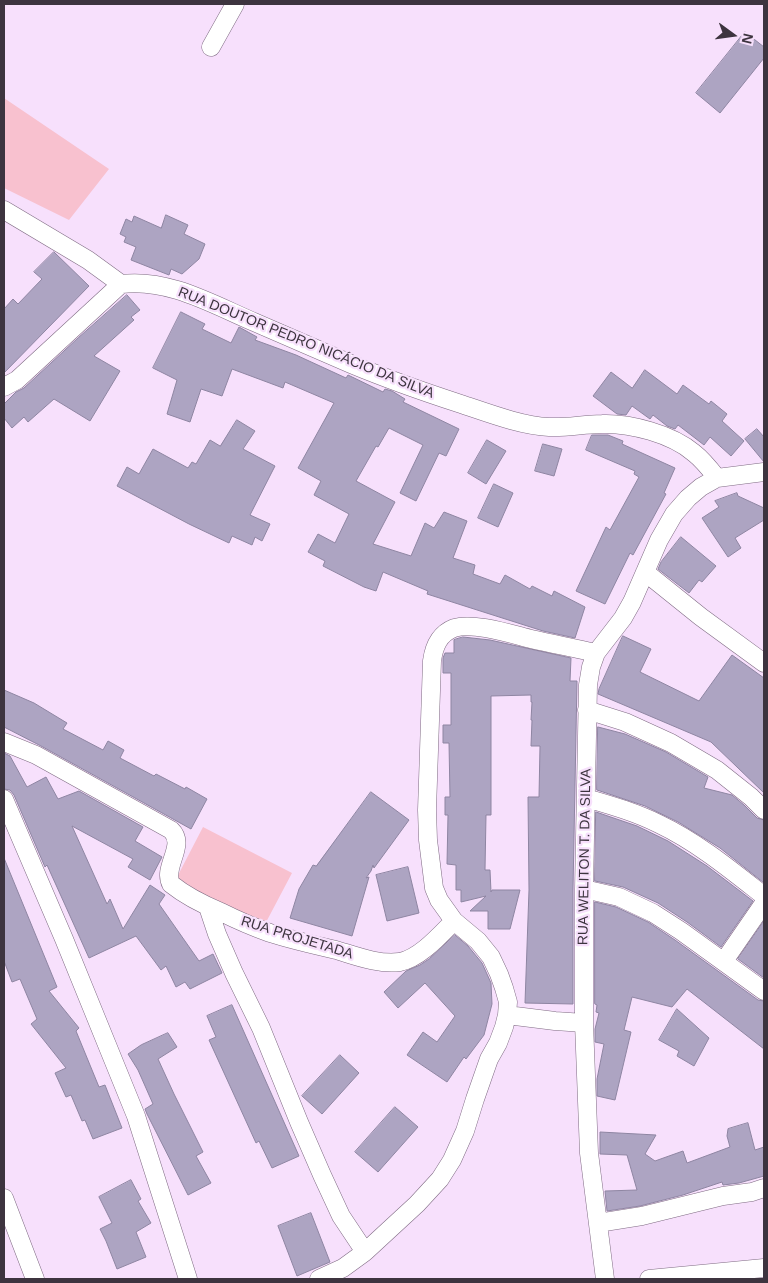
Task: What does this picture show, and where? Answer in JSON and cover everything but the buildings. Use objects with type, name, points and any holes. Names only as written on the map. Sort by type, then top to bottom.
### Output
[{"type":"street","points":[[211,47],[235,4]]},
{"type":"street","points":[[4,210],[88,260],[121,284],[17,380],[4,387]]},
{"type":"street","name":"RUA DOUTOR PEDRO NICÁCIO DA SILVA","points":[[121,284],[135,282],[153,284],[186,292],[354,365],[423,391],[521,422],[547,427],[619,424],[642,428],[673,440],[694,452],[717,478]]},
{"type":"street","points":[[717,478],[764,472]]},
{"type":"street","name":"RUA WELITON T. DA SILVA","points":[[605,1279],[589,1154],[584,1023],[587,710],[590,667],[596,653],[623,618],[632,602],[659,540],[674,514],[701,487],[717,478]]},
{"type":"street","points":[[645,572],[702,618],[764,663]]},
{"type":"street","points":[[319,1279],[343,1268],[365,1252],[417,1204],[440,1179],[452,1160],[465,1131],[489,1059],[498,1043],[507,1015],[508,1002],[500,974],[491,957],[478,941],[454,921],[439,900],[434,888],[428,840],[427,810],[432,661],[435,648],[439,639],[447,632],[454,628],[470,627],[489,629],[596,653]]},
{"type":"street","points":[[587,710],[625,722],[671,744],[717,770],[764,810]]},
{"type":"street","name":"RUA PROJETADA","points":[[4,742],[36,754],[171,830],[176,835],[177,842],[168,877],[170,882],[208,907],[270,932],[382,962],[398,962],[416,954],[431,943],[454,921]]},
{"type":"street","points":[[586,798],[622,809],[659,824],[691,842],[764,896]]},
{"type":"street","points":[[4,799],[72,957],[136,1116],[188,1279]]},
{"type":"street","points":[[584,889],[619,897],[637,904],[724,961],[764,991]]},
{"type":"street","points":[[724,961],[764,903]]},
{"type":"street","points":[[208,907],[230,966],[261,1028],[322,1175],[341,1216],[365,1252]]},
{"type":"street","points":[[507,1015],[584,1023]]},
{"type":"street","points":[[598,1223],[642,1216],[764,1188]]},
{"type":"street","points":[[4,1198],[34,1279]]},
{"type":"street","points":[[649,1279],[764,1268]]},
{"type":"shaded area","points":[[4,98],[109,169],[69,220],[4,188]]},
{"type":"shaded area","points":[[203,827],[292,873],[263,928],[175,881]]}]
